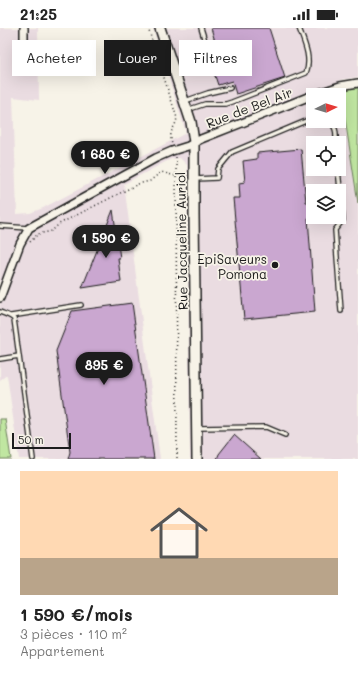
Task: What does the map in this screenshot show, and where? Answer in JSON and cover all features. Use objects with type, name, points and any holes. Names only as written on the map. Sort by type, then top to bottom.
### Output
[{"type":"street","points":[[24,28],[24,40]]},
{"type":"street","name":"Rue Jacqueline Auriol","points":[[160,28],[193,130],[197,459]]},
{"type":"street","name":"Rue de Bel Air","points":[[334,88],[358,83]]},
{"type":"street","name":"Rue de Bel Air","points":[[29,228],[156,158],[306,98]]},
{"type":"street","points":[[0,298],[20,244],[29,228]]},
{"type":"lane","points":[[201,28],[205,40]]},
{"type":"lane","points":[[185,106],[226,104],[306,73],[309,66],[308,57],[299,28]]},
{"type":"lane","points":[[185,106],[208,93],[230,88]]},
{"type":"lane","points":[[194,179],[216,178],[218,169],[232,152],[306,121]]},
{"type":"lane","points":[[339,176],[343,220],[335,230],[341,311]]},
{"type":"lane","points":[[0,226],[29,228]]},
{"type":"lane","points":[[0,312],[7,316],[11,316],[81,305]]},
{"type":"lane","points":[[11,316],[14,319],[33,459]]},
{"type":"lane","points":[[0,359],[19,356]]},
{"type":"lane","points":[[197,428],[266,427],[285,436]]},
{"type":"path","points":[[148,28],[177,118],[170,136],[176,155],[177,459]]},
{"type":"path","points":[[20,244],[26,247],[38,234],[52,232],[59,224],[138,184],[150,181],[161,172],[176,176]]},
{"type":"shaded area","points":[[0,28],[38,28],[38,40],[12,40],[12,76],[39,76],[39,100],[13,97],[17,214],[30,213],[43,208],[186,133],[168,76],[171,76],[171,40],[157,40],[153,28],[358,28],[358,77],[340,80],[341,88],[306,88],[306,128],[346,128],[346,119],[358,198],[358,459],[190,459],[187,165],[180,158],[171,159],[124,184],[160,459],[19,459],[7,375],[0,380]]},
{"type":"green space","points":[[358,83],[358,203],[346,125],[346,88],[340,88],[340,86]]},
{"type":"green space","points":[[0,419],[5,419],[11,459],[0,459]]},
{"type":"building","points":[[211,28],[269,28],[285,78],[236,94],[232,81],[218,85],[215,76],[252,76],[252,40],[215,40]]},
{"type":"building","name":"EpiSaveurs Pomona","points":[[301,149],[306,202],[306,224],[308,224],[315,312],[244,319],[233,198],[240,198],[239,183],[245,182],[243,161],[257,159],[257,153]]},
{"type":"building","points":[[113,210],[120,258],[118,258],[121,282],[82,288]]},
{"type":"building","points":[[132,303],[154,459],[68,459],[70,452],[56,351],[72,311]]},
{"type":"building","points":[[234,435],[261,459],[217,459],[219,454]]},
{"type":"place","name":"EpiSaveurs Pomona","points":[[275,265]]}]
